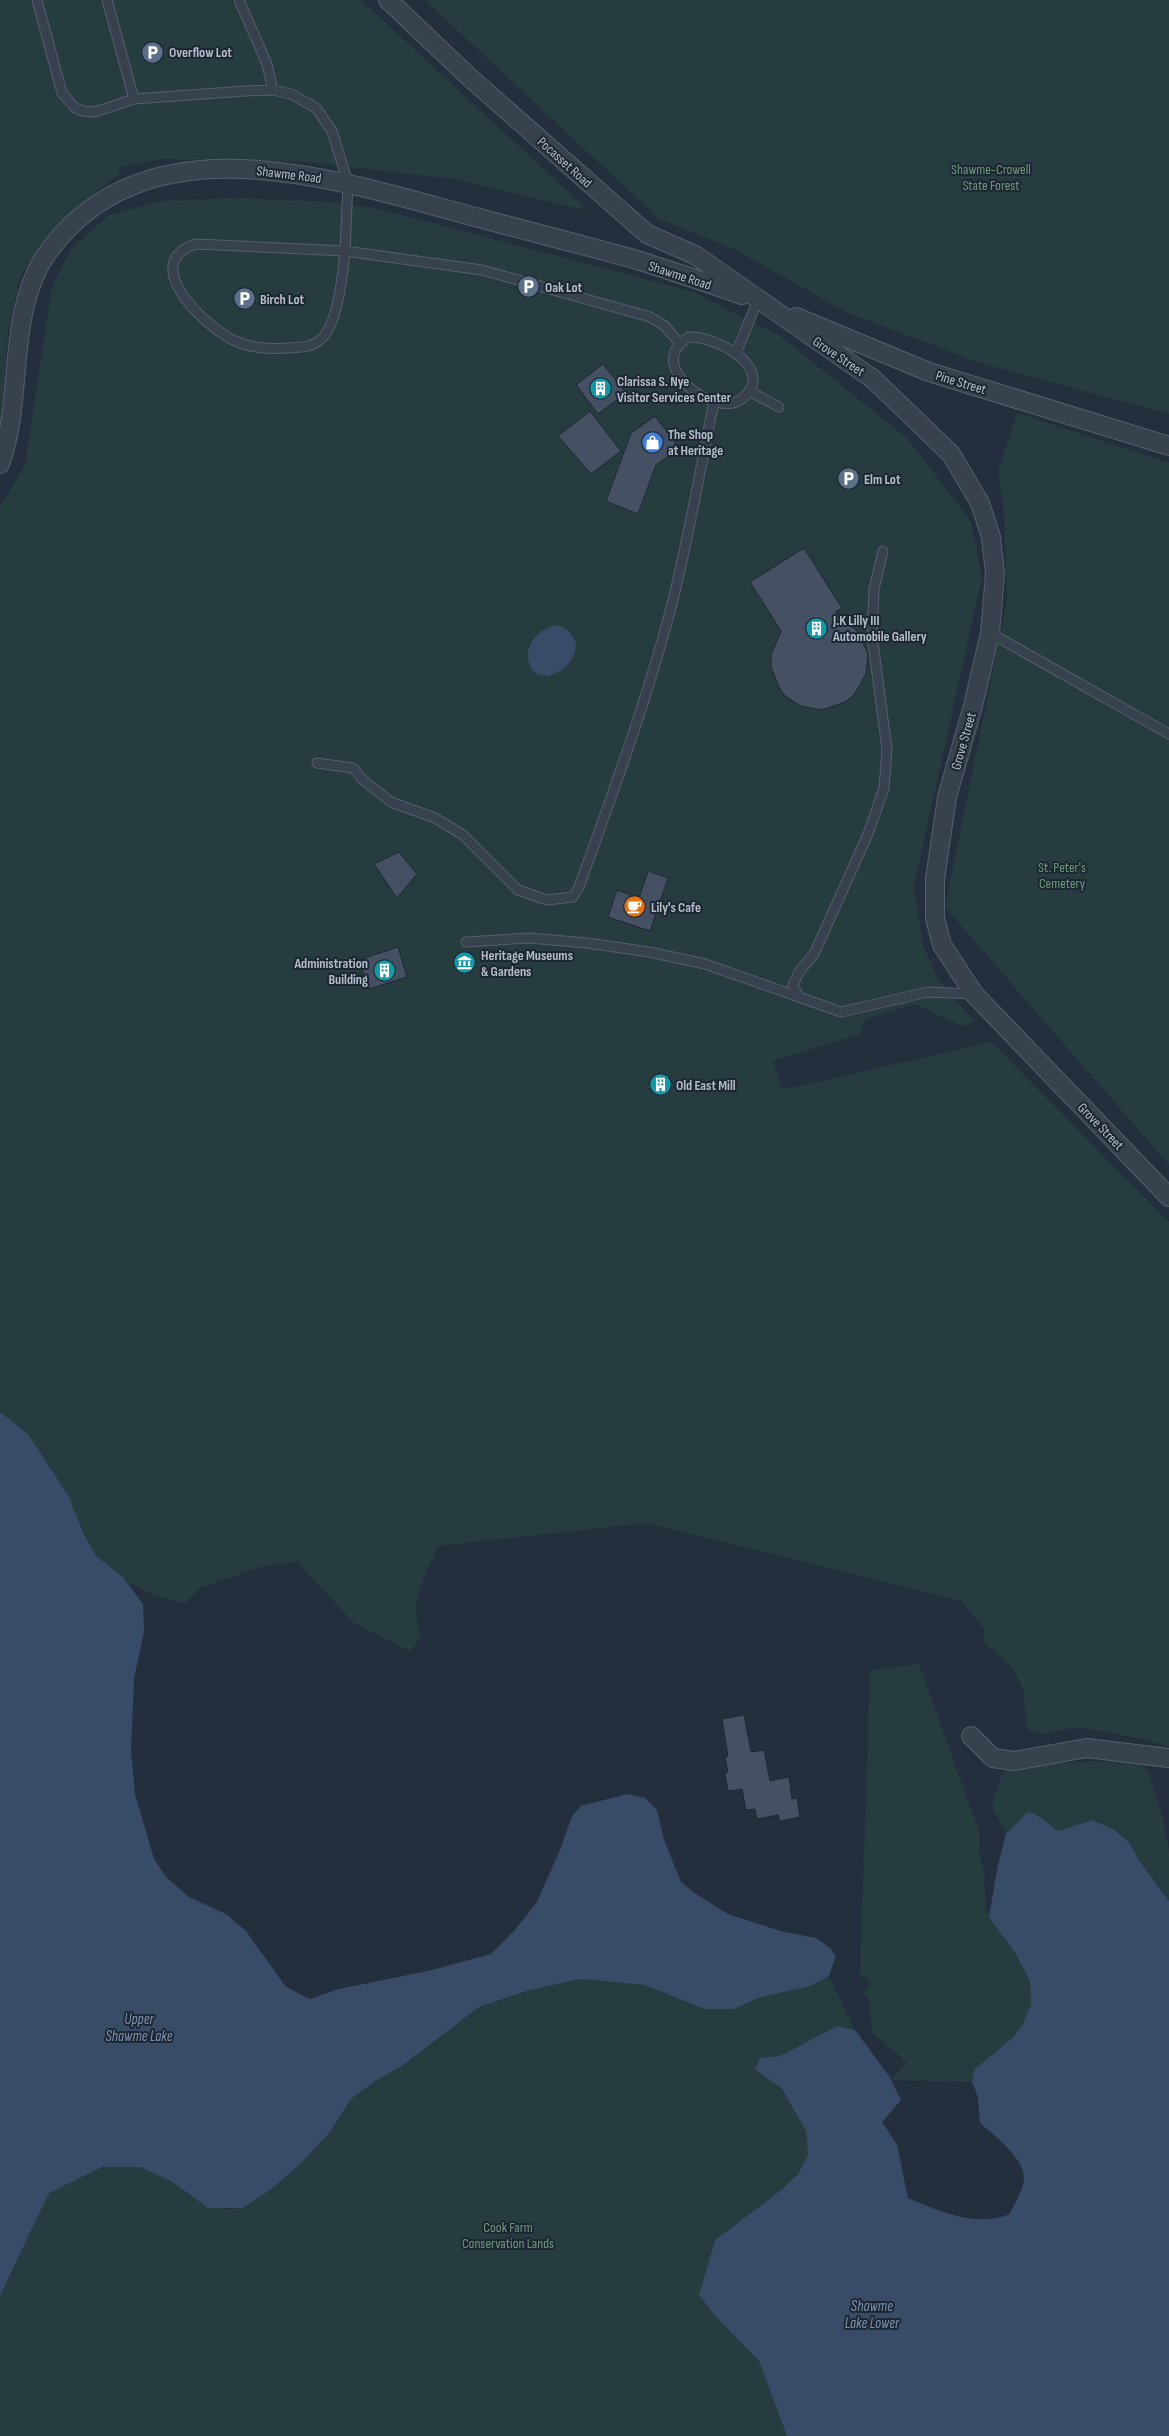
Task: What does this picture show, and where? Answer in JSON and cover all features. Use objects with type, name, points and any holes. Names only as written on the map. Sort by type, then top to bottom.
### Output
[{"type":"street","name":"Pocasset Road","points":[[388,0],[467,75],[647,234],[695,254],[758,300]]},
{"type":"street","name":"Shawme Road","points":[[0,464],[9,428],[28,292],[46,256],[69,228],[97,204],[130,185],[156,177],[216,169],[272,170],[348,183],[638,261],[758,300]]},
{"type":"street","name":"Pine Street","points":[[758,300],[929,372],[1169,446]]},
{"type":"street","name":"Grove Street","points":[[758,300],[874,379],[952,454],[980,503],[991,537],[995,574],[990,632],[973,706],[947,797],[935,879],[935,918],[942,945],[974,994],[1169,1197]]},
{"type":"street","points":[[971,1736],[993,1758],[1014,1761],[1087,1748],[1169,1758]]},
{"type":"lane","points":[[37,0],[62,93],[67,101],[83,111],[95,112],[134,100],[273,90],[291,94],[316,108],[332,131],[348,183],[345,252],[336,302],[328,332],[317,343],[304,347],[266,349],[234,340],[200,316],[178,290],[174,281],[175,261],[188,247],[196,244],[345,252],[491,273],[650,317],[665,326],[679,343]]},
{"type":"lane","points":[[107,0],[134,100]]},
{"type":"lane","points":[[239,0],[267,64],[273,90]]},
{"type":"lane","points":[[736,353],[758,300]]},
{"type":"lane","points":[[689,337],[701,337],[716,342],[736,353],[750,370],[752,380],[749,391],[744,397],[730,405],[714,402],[688,385],[673,367],[672,354],[679,343],[689,337]]},
{"type":"lane","points":[[749,391],[779,406]]},
{"type":"lane","points":[[317,763],[353,768],[363,780],[391,802],[435,818],[463,835],[518,890],[547,900],[573,897],[579,887],[628,750],[653,667],[674,592],[714,402]]},
{"type":"lane","points":[[799,998],[793,985],[799,972],[814,954],[868,834],[884,788],[887,749],[872,635],[874,589],[883,551]]},
{"type":"lane","points":[[990,632],[1169,734]]},
{"type":"lane","points":[[466,942],[529,938],[587,943],[649,952],[705,964],[841,1012],[928,992],[974,994]]},
{"type":"green space","points":[[0,0],[361,0],[589,211],[453,179],[308,162],[162,159],[121,167],[118,175],[73,210],[25,269],[19,282],[8,333],[0,434]]},
{"type":"green space","name":"Shawme-Crowell State Forest","points":[[425,0],[1169,0],[1169,414],[977,362],[846,312],[732,248],[659,219]]},
{"type":"green space","name":"Heritage Museums & Gardens","points":[[236,198],[333,202],[379,209],[694,292],[780,336],[906,437],[971,521],[982,577],[914,886],[923,946],[938,979],[975,1022],[962,1026],[916,1004],[866,1019],[860,1034],[773,1061],[782,1090],[991,1042],[1169,1222],[1169,1747],[1143,1739],[1078,1727],[1042,1734],[1027,1729],[1023,1688],[1014,1670],[983,1641],[985,1630],[961,1601],[647,1523],[438,1546],[423,1579],[417,1600],[417,1622],[421,1635],[411,1651],[353,1622],[297,1562],[263,1566],[200,1588],[184,1604],[154,1595],[102,1569],[10,1421],[0,1412],[0,507],[25,465],[52,286],[71,249],[109,215],[162,201]]},
{"type":"green space","name":"St. Peter's Cemetery","points":[[1017,413],[1169,463],[1169,1165],[945,907],[1007,601],[1004,511],[998,471]]},
{"type":"green space","points":[[919,1664],[979,1831],[979,1852],[984,1872],[986,1911],[1015,1953],[1030,1981],[1031,2004],[1022,2026],[1012,2038],[975,2070],[972,2082],[891,2080],[907,2062],[872,2033],[869,2000],[862,1990],[868,1989],[871,1981],[860,1977],[870,1670]]},
{"type":"green space","points":[[1029,1755],[1060,1763],[1137,1762],[1148,1772],[1162,1814],[1169,1850],[1169,1901],[1138,1859],[1129,1842],[1092,1820],[1058,1831],[1036,1814],[1027,1812],[1006,1834],[992,1807],[997,1788],[1007,1770]]},
{"type":"green space","name":"Cook Farm Conservation Lands","points":[[829,1976],[855,2030],[837,2026],[780,2056],[760,2058],[802,2122],[806,2131],[808,2155],[798,2174],[781,2190],[715,2240],[699,2295],[716,2317],[759,2361],[787,2436],[0,2436],[0,2296],[49,2193],[102,2167],[140,2167],[172,2181],[188,2195],[224,2209],[243,2208],[273,2188],[303,2161],[330,2132],[351,2099],[375,2081],[402,2066],[479,2007],[527,1991],[580,1979],[645,1985],[704,2009],[734,2009],[758,1998],[811,1986]]},
{"type":"water","points":[[558,625],[572,635],[576,646],[573,657],[565,667],[554,674],[543,676],[533,671],[528,659],[528,653],[536,636],[546,628]]},
{"type":"water","name":"Upper Shawme Lake","points":[[0,1412],[28,1434],[69,1497],[84,1535],[96,1556],[122,1576],[143,1604],[144,1631],[134,1679],[131,1750],[135,1794],[154,1859],[166,1877],[189,1897],[226,1914],[246,1931],[286,1987],[310,1999],[339,1989],[428,1971],[491,1954],[514,1931],[537,1902],[560,1850],[572,1816],[581,1806],[627,1794],[645,1798],[657,1810],[664,1840],[681,1882],[693,1892],[728,1914],[780,1931],[816,1938],[830,1948],[836,1956],[829,1976],[811,1986],[758,1998],[734,2009],[704,2009],[645,1985],[580,1979],[527,1991],[479,2007],[402,2066],[375,2081],[351,2099],[330,2132],[303,2161],[273,2188],[243,2208],[208,2208],[171,2181],[140,2167],[102,2167],[49,2193],[0,2296]]},
{"type":"water","name":"Shawme Lake Lower","points":[[1027,1812],[1036,1814],[1058,1831],[1092,1820],[1113,1829],[1129,1842],[1138,1859],[1169,1901],[1169,2436],[787,2436],[759,2361],[716,2317],[699,2295],[715,2240],[781,2190],[798,2174],[808,2155],[806,2131],[782,2089],[755,2069],[760,2058],[780,2056],[837,2026],[855,2030],[889,2076],[901,2100],[882,2122],[897,2145],[908,2198],[932,2208],[971,2219],[997,2218],[1010,2214],[1023,2185],[1024,2176],[1021,2167],[1010,2150],[980,2123],[978,2097],[972,2082],[974,2070],[1012,2038],[1022,2026],[1031,2004],[1030,1981],[1015,1953],[989,1917],[998,1865],[1006,1834]]},
{"type":"building","name":"Clarissa S. Nye Visitor Services Center","points":[[603,364],[626,393],[598,414],[576,385]]},
{"type":"building","points":[[590,411],[621,451],[591,474],[558,436]]},
{"type":"building","points":[[655,416],[679,448],[656,465],[638,514],[606,501],[631,433]]},
{"type":"building","name":"J.K Lilly III Automobile Gallery","points":[[804,548],[842,608],[835,612],[858,632],[868,654],[866,674],[854,695],[845,702],[822,710],[800,706],[784,695],[779,687],[771,667],[771,655],[781,631],[750,582]]},
{"type":"building","points":[[399,852],[417,874],[397,898],[374,864]]},
{"type":"building","name":"Lily's Cafe","points":[[648,871],[668,878],[650,931],[608,917],[617,890],[639,898]]},
{"type":"building","name":"Administration Building","points":[[398,947],[407,977],[369,989],[359,960]]},
{"type":"building","name":"Old East Mill","points":[[659,1072],[673,1083],[661,1097],[647,1087]]},
{"type":"building","points":[[744,1715],[751,1752],[764,1750],[770,1781],[789,1777],[792,1799],[797,1798],[800,1817],[780,1821],[778,1815],[757,1819],[755,1809],[746,1810],[742,1789],[728,1791],[725,1773],[728,1772],[725,1757],[728,1756],[722,1719]]},
{"type":"place","name":"Overflow Lot","points":[[153,52]]},
{"type":"place","name":"Oak Lot","points":[[529,287]]},
{"type":"place","name":"Birch Lot","points":[[244,299]]},
{"type":"place","name":"Clarissa S. Nye Visitor Services Center","points":[[601,389]]},
{"type":"place","name":"The Shop at Heritage","points":[[652,442]]},
{"type":"place","name":"Elm Lot","points":[[848,479]]},
{"type":"place","name":"J.K Lilly III Automobile Gallery","points":[[817,628]]},
{"type":"place","name":"Lily's Cafe","points":[[635,907]]},
{"type":"place","name":"Heritage Museums & Gardens","points":[[465,963]]},
{"type":"place","name":"Administration Building","points":[[384,971]]},
{"type":"place","name":"Old East Mill","points":[[660,1085]]}]
